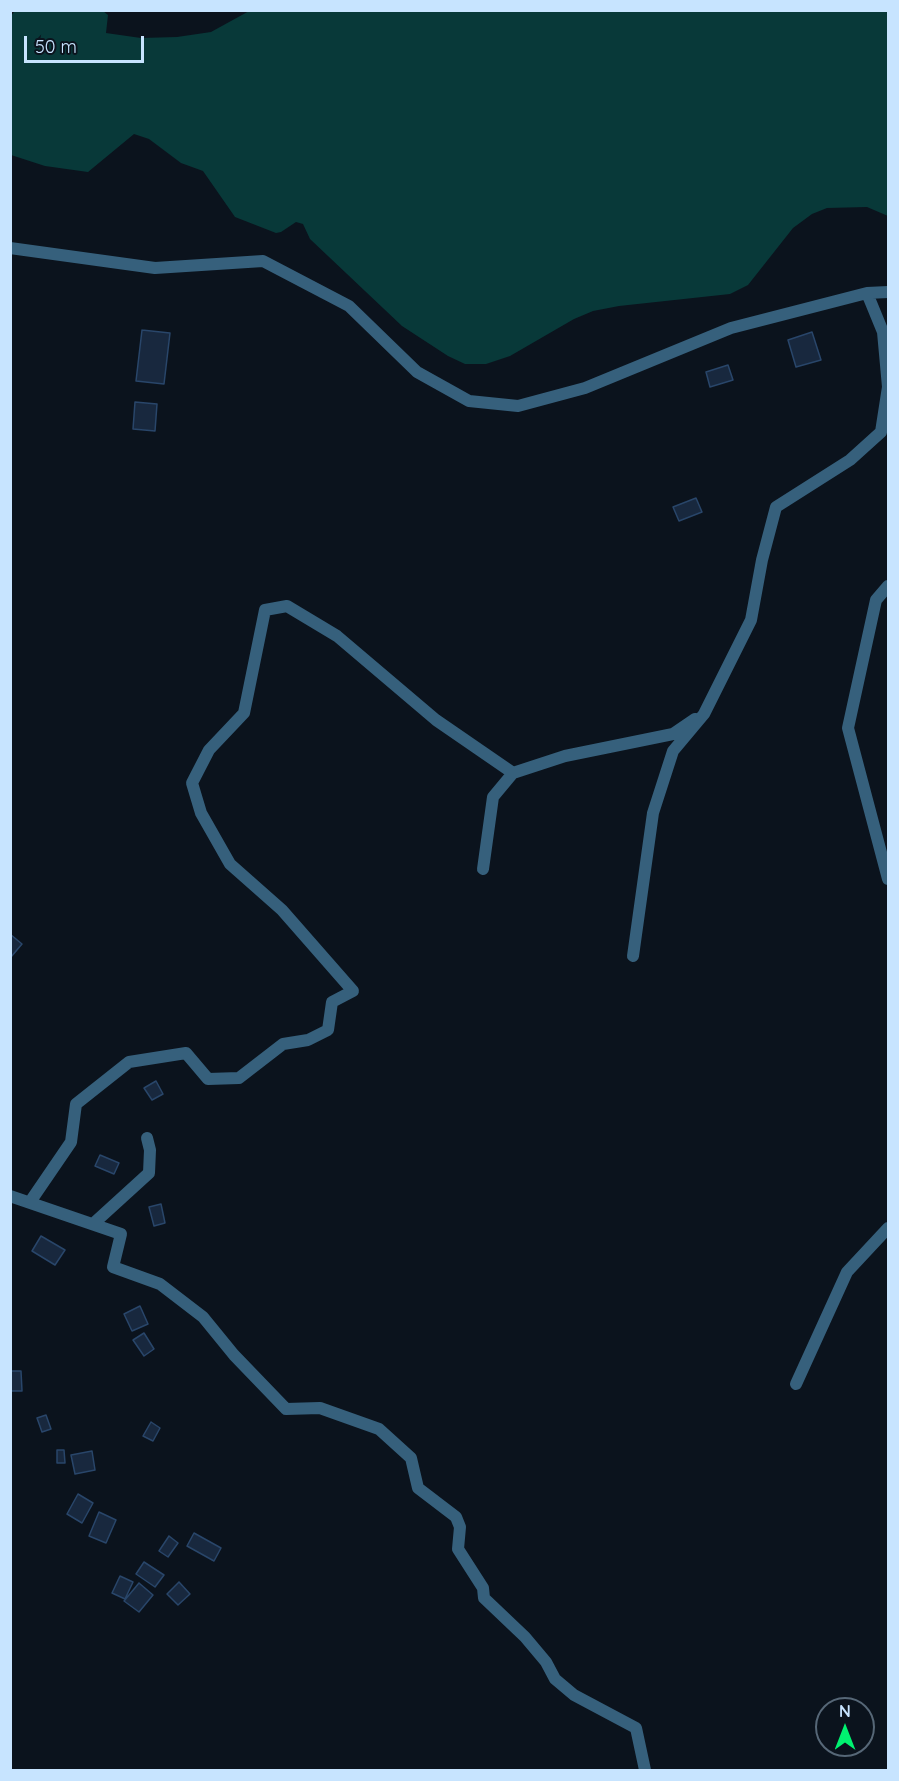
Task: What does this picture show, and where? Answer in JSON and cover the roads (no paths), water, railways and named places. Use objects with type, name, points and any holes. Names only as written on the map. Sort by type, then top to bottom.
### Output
[{"type":"street","points":[[10,248],[155,268],[263,261],[349,306],[417,372],[469,401],[518,406],[585,388],[731,328],[867,292],[888,292]]},
{"type":"street","points":[[633,956],[652,813],[673,751],[704,714],[751,620],[762,560],[776,507],[850,460],[881,432],[888,387],[883,332],[867,292]]},
{"type":"street","points":[[888,586],[876,600],[848,728],[888,879]]},
{"type":"street","points":[[30,1202],[71,1142],[76,1104],[129,1062],[186,1053],[208,1078],[239,1078],[283,1044],[308,1040],[328,1030],[332,1002],[353,991],[282,910],[230,864],[201,813],[192,783],[208,750],[244,713],[266,610],[287,606],[337,636],[436,720],[513,773]]},
{"type":"street","points":[[483,870],[493,797],[513,773],[565,756],[673,734],[704,714]]},
{"type":"street","points":[[93,1224],[149,1173],[150,1150],[147,1138]]},
{"type":"street","points":[[10,1196],[121,1234],[114,1267],[160,1284],[202,1317],[286,1409],[320,1408],[379,1429],[411,1458],[418,1488],[456,1517],[460,1527],[458,1549],[483,1588],[484,1598],[525,1637],[561,1684],[574,1695],[636,1728],[645,1770]]},
{"type":"street","points":[[796,1384],[847,1272],[888,1228]]}]
